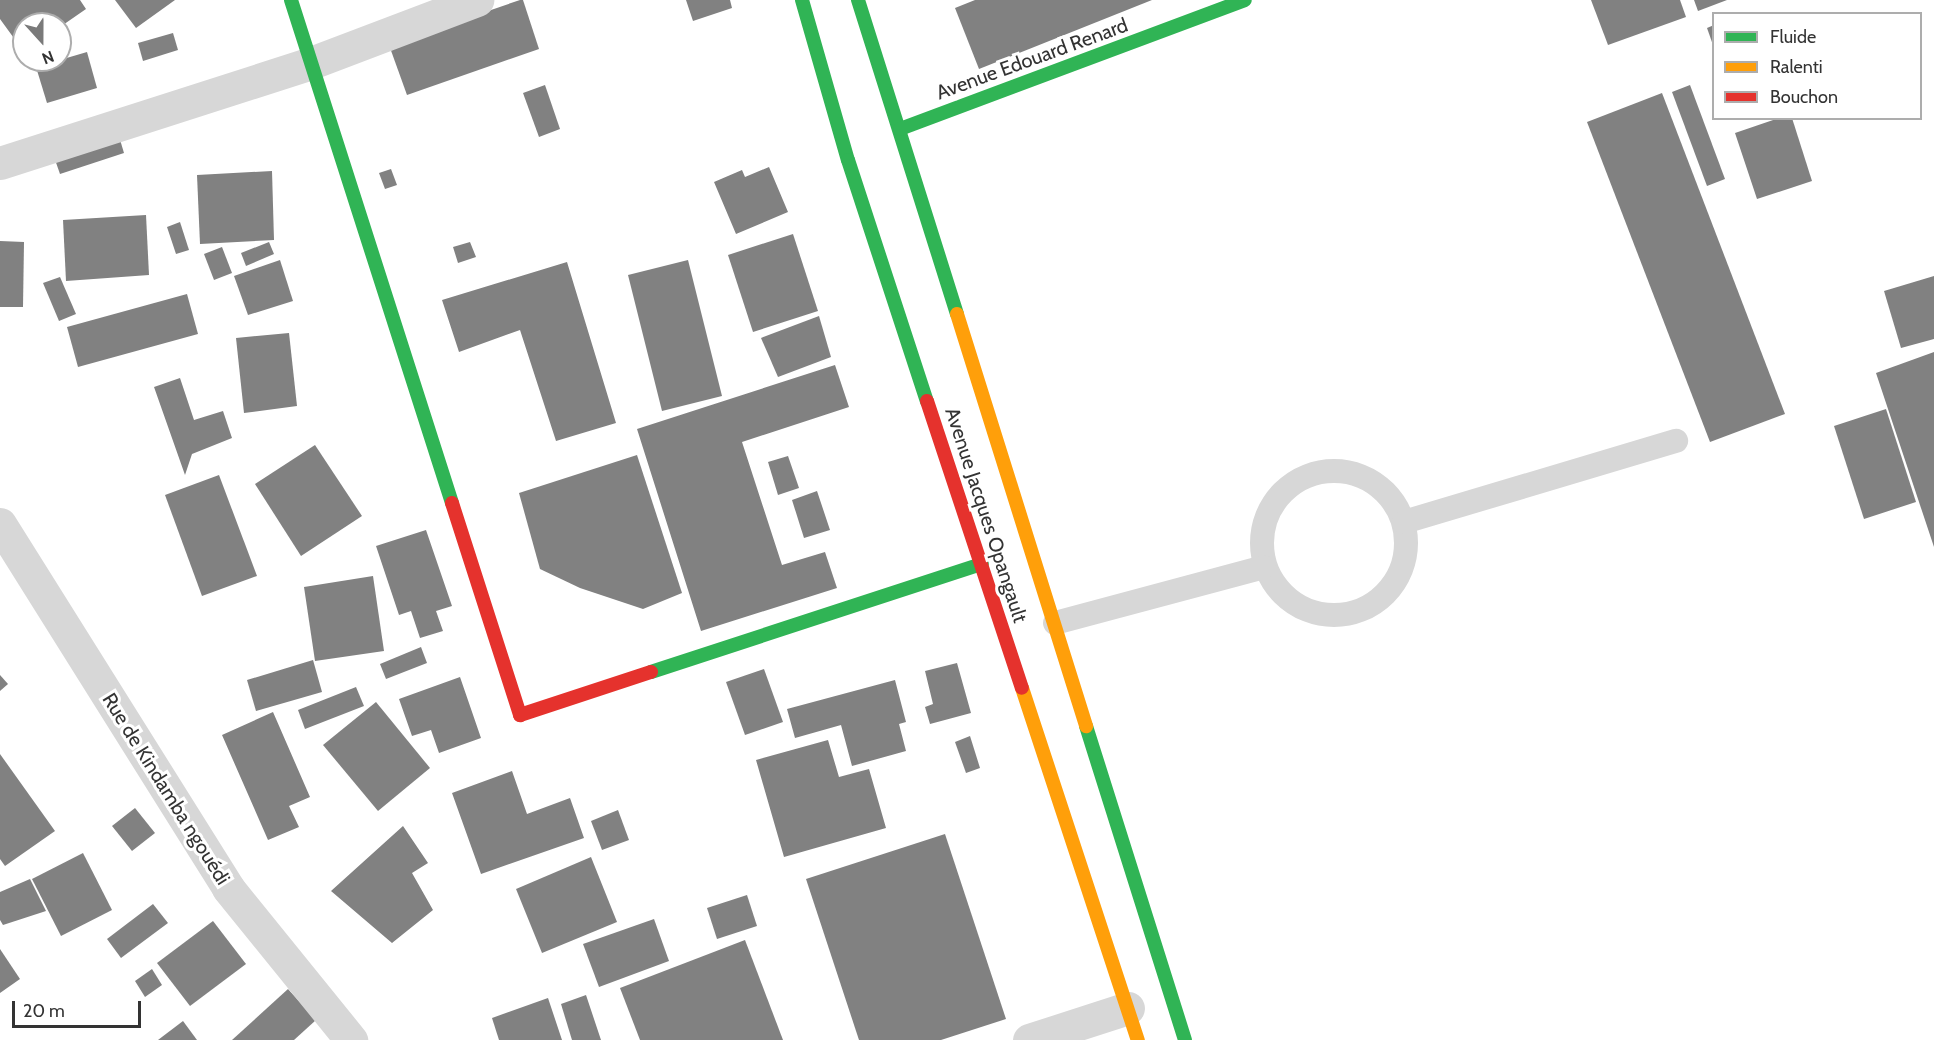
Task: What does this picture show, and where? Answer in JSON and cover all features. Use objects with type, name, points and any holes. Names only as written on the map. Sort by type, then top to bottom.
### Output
[{"type":"main road","points":[[291,0],[520,716],[982,564]]},
{"type":"main road","name":"Avenue Jacques Opangault","points":[[802,0],[848,160],[1138,1040]]},
{"type":"main road","points":[[858,0],[1185,1040]]},
{"type":"main road","name":"Avenue Edouard Renard","points":[[900,129],[1245,0]]},
{"type":"street","points":[[0,162],[311,63],[477,0]]},
{"type":"street","name":"Rue de Kindamba ngouédi","points":[[0,524],[228,888],[338,1036]]},
{"type":"street","points":[[1029,1040],[1128,1008]]},
{"type":"lane","points":[[1404,522],[1676,441]]},
{"type":"lane","points":[[1350,472],[1384,490],[1404,522],[1405,560],[1388,593],[1356,613],[1318,615],[1285,598],[1264,567],[1262,529],[1279,495],[1312,474],[1350,472]]},
{"type":"lane","points":[[1055,623],[1264,567]]},
{"type":"building","points":[[0,0],[80,0],[86,9],[72,19],[72,12],[12,12],[12,36],[0,19]]},
{"type":"building","points":[[115,0],[175,0],[136,28]]},
{"type":"building","points":[[523,0],[539,49],[407,95],[389,45]]},
{"type":"building","points":[[686,0],[730,0],[732,8],[693,21]]},
{"type":"building","points":[[975,0],[1152,0],[979,69],[955,8]]},
{"type":"building","points":[[1591,0],[1680,0],[1686,17],[1608,45]]},
{"type":"building","points":[[1694,0],[1727,0],[1698,11]]},
{"type":"building","points":[[1712,26],[1712,42],[1707,28]]},
{"type":"building","points":[[173,33],[178,50],[143,61],[138,43]]},
{"type":"building","points":[[87,52],[97,88],[47,103],[38,72],[72,72],[72,56]]},
{"type":"building","points":[[545,85],[560,129],[539,137],[523,93]]},
{"type":"building","points":[[1690,85],[1725,179],[1707,186],[1672,92]]},
{"type":"building","points":[[1662,93],[1785,414],[1710,442],[1587,122]]},
{"type":"building","points":[[1773,120],[1793,120],[1812,181],[1757,199],[1735,133]]},
{"type":"building","points":[[118,133],[124,153],[60,174],[53,154]]},
{"type":"building","points":[[769,167],[788,212],[736,234],[714,182],[742,170],[745,177]]},
{"type":"building","points":[[391,169],[397,185],[385,189],[379,173]]},
{"type":"building","points":[[272,171],[274,240],[200,244],[197,175]]},
{"type":"building","points":[[146,215],[149,275],[66,281],[63,220]]},
{"type":"building","points":[[180,222],[189,250],[176,254],[167,227]]},
{"type":"building","points":[[793,234],[818,311],[753,332],[728,255]]},
{"type":"building","points":[[0,241],[24,242],[23,307],[0,307]]},
{"type":"building","points":[[269,242],[274,254],[246,266],[241,253]]},
{"type":"building","points":[[470,242],[476,257],[458,263],[453,247]]},
{"type":"building","points":[[222,247],[232,273],[214,280],[204,254]]},
{"type":"building","points":[[280,260],[293,301],[248,315],[234,276]]},
{"type":"building","points":[[688,260],[722,396],[662,411],[628,275]]},
{"type":"building","points":[[567,262],[616,423],[556,441],[520,330],[459,352],[442,300]]},
{"type":"building","points":[[1934,276],[1934,339],[1901,348],[1884,291]]},
{"type":"building","points":[[60,277],[76,314],[59,321],[43,283]]},
{"type":"building","points":[[187,294],[198,334],[78,367],[67,327]]},
{"type":"building","points":[[819,316],[831,357],[778,377],[761,338]]},
{"type":"building","points":[[289,333],[297,406],[244,413],[236,338]]},
{"type":"building","points":[[1934,352],[1934,547],[1876,373]]},
{"type":"building","points":[[835,365],[849,407],[742,442],[782,565],[825,552],[837,588],[701,631],[637,429]]},
{"type":"building","points":[[180,378],[194,420],[223,411],[232,438],[192,454],[185,475],[154,387]]},
{"type":"building","points":[[1886,409],[1916,502],[1864,519],[1834,426]]},
{"type":"building","points":[[315,445],[362,516],[301,556],[255,484]]},
{"type":"building","points":[[637,455],[682,593],[643,609],[580,588],[540,569],[519,493]]},
{"type":"building","points":[[788,456],[799,488],[778,495],[768,462]]},
{"type":"building","points":[[219,475],[257,576],[202,596],[165,495]]},
{"type":"building","points":[[817,491],[830,530],[804,538],[792,500]]},
{"type":"building","points":[[426,530],[452,606],[436,611],[443,631],[420,638],[411,611],[399,615],[376,546]]},
{"type":"building","points":[[373,576],[384,651],[315,661],[304,587]]},
{"type":"building","points":[[421,647],[427,663],[386,679],[380,664]]},
{"type":"building","points":[[313,660],[322,692],[256,711],[247,680]]},
{"type":"building","points":[[957,663],[971,713],[930,724],[925,707],[933,704],[925,671]]},
{"type":"building","points":[[764,669],[783,722],[745,735],[726,682]]},
{"type":"building","points":[[0,675],[8,684],[0,691]]},
{"type":"building","points":[[460,677],[481,738],[439,753],[431,730],[412,736],[399,699]]},
{"type":"building","points":[[895,680],[906,722],[899,724],[906,751],[852,766],[841,725],[795,738],[787,709]]},
{"type":"building","points":[[356,687],[364,706],[305,729],[298,710]]},
{"type":"building","points":[[376,702],[430,768],[378,811],[323,745]]},
{"type":"building","points":[[273,712],[310,797],[289,806],[299,827],[268,840],[222,735]]},
{"type":"building","points":[[970,736],[980,768],[966,773],[955,742]]},
{"type":"building","points":[[828,740],[839,777],[869,769],[886,828],[784,857],[756,760]]},
{"type":"building","points":[[0,754],[55,831],[5,866],[0,859]]},
{"type":"building","points":[[512,771],[527,814],[570,798],[584,838],[481,874],[452,793]]},
{"type":"building","points":[[135,808],[155,833],[132,851],[112,826]]},
{"type":"building","points":[[618,810],[629,840],[602,850],[591,821]]},
{"type":"building","points":[[403,826],[428,863],[412,873],[433,910],[392,943],[331,891]]},
{"type":"building","points":[[945,834],[1006,1019],[941,1040],[859,1040],[806,879]]},
{"type":"building","points":[[83,853],[112,910],[61,936],[32,879]]},
{"type":"building","points":[[591,857],[617,922],[542,953],[516,889]]},
{"type":"building","points":[[30,879],[46,911],[3,925],[0,920],[0,892]]},
{"type":"building","points":[[747,895],[757,926],[717,939],[707,908]]},
{"type":"building","points":[[153,904],[168,923],[121,958],[107,939]]},
{"type":"building","points":[[654,919],[669,961],[599,987],[583,944]]},
{"type":"building","points":[[213,921],[246,964],[190,1006],[157,963]]},
{"type":"building","points":[[745,940],[783,1040],[640,1040],[620,988]]},
{"type":"building","points":[[0,949],[20,979],[0,993]]},
{"type":"building","points":[[152,969],[162,985],[145,997],[135,981]]},
{"type":"building","points":[[288,989],[316,1020],[294,1040],[232,1040]]},
{"type":"building","points":[[586,995],[601,1040],[572,1040],[561,1004]]},
{"type":"building","points":[[548,998],[562,1040],[499,1040],[492,1018]]},
{"type":"building","points":[[183,1021],[197,1040],[158,1040]]},
{"type":"traffic: fast","points":[[291,0],[452,503]]},
{"type":"traffic: fast","points":[[802,0],[848,160],[927,401]]},
{"type":"traffic: fast","points":[[858,0],[957,314]]},
{"type":"traffic: fast","points":[[900,129],[1245,0]]},
{"type":"traffic: fast","points":[[651,672],[982,564]]},
{"type":"traffic: fast","points":[[1086,726],[1185,1040]]},
{"type":"traffic: slow","points":[[957,314],[1086,726]]},
{"type":"traffic: slow","points":[[1022,688],[1138,1040]]},
{"type":"traffic: jam","points":[[927,401],[1022,688]]},
{"type":"traffic: jam","points":[[452,503],[520,715],[651,672]]}]
